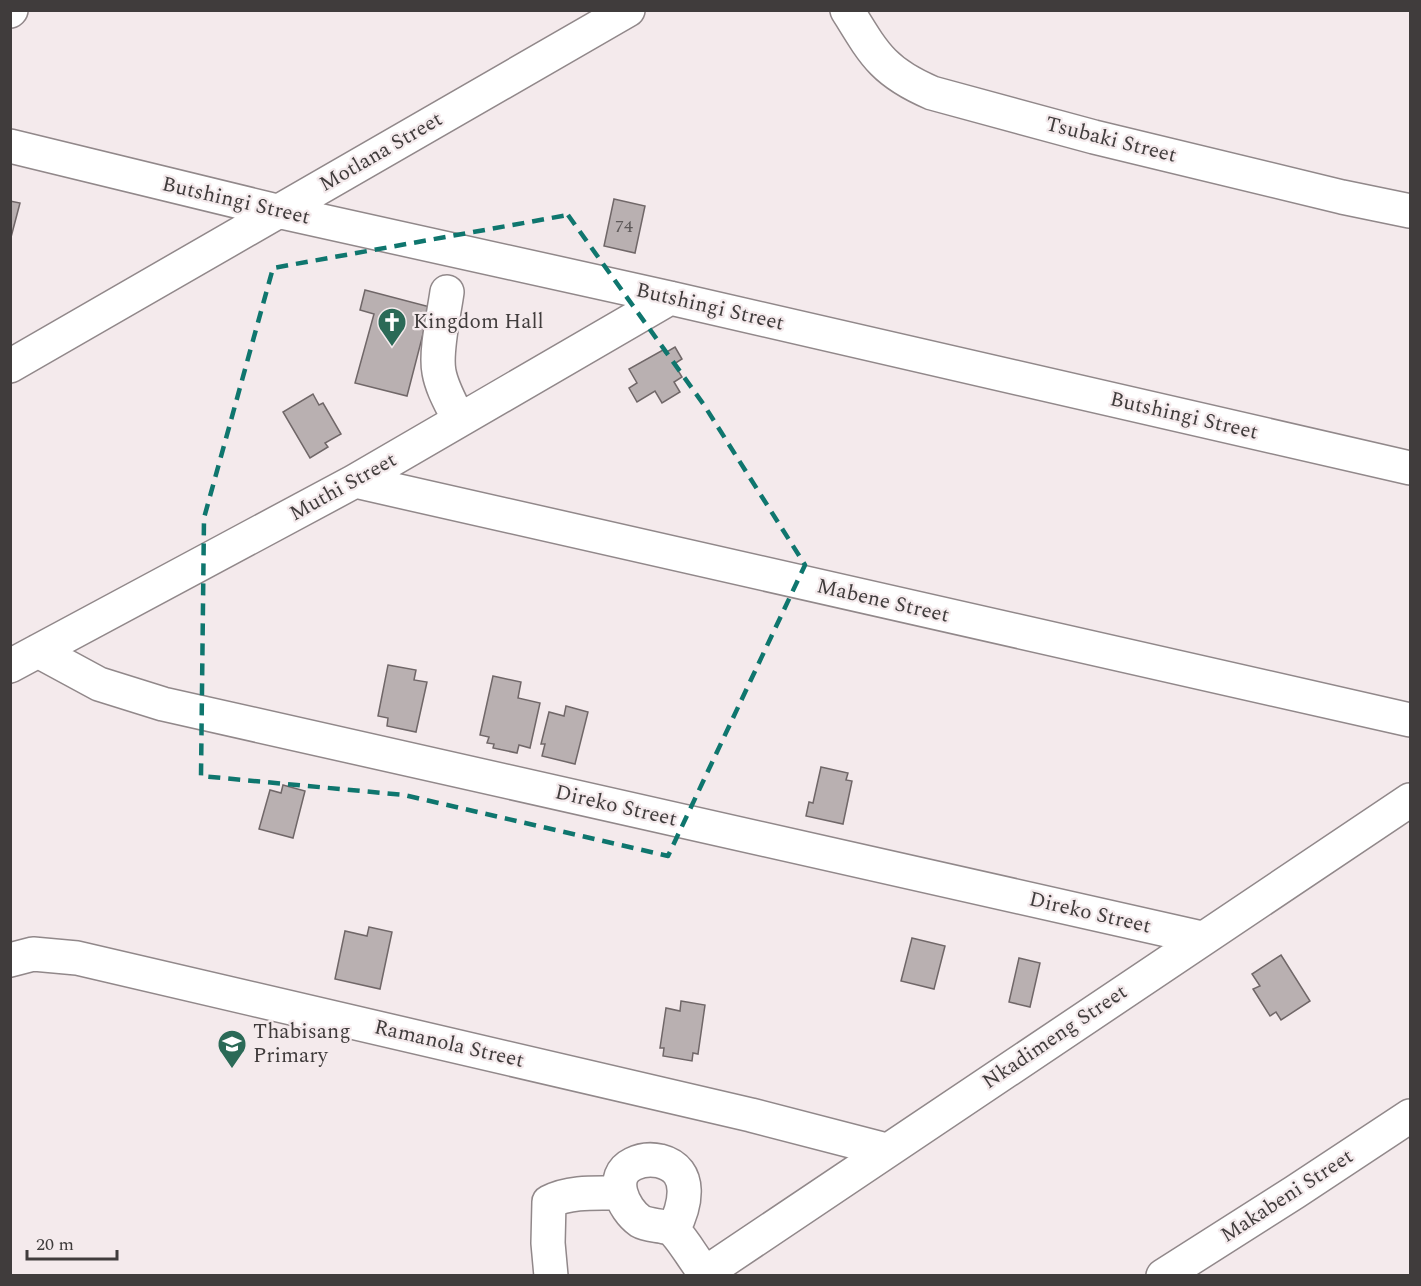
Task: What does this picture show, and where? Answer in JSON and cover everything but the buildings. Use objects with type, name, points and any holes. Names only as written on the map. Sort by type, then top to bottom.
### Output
[{"type":"street","name":"Motlana Street","points":[[10,366],[627,10]]},
{"type":"street","name":"Tsubaki Street","points":[[847,10],[868,45],[888,69],[909,83],[932,93],[1105,140],[1410,211]]},
{"type":"street","name":"Butshingi Street","points":[[10,146],[278,212],[670,298],[1410,468]]},
{"type":"street","points":[[447,292],[438,360],[439,373],[459,420]]},
{"type":"street","name":"Muthi Street","points":[[24,659],[355,481],[670,298]]},
{"type":"street","name":"Mabene Street","points":[[355,481],[1410,720]]},
{"type":"street","name":"Direko Street","points":[[24,659],[163,704],[1202,938]]},
{"type":"street","name":"Nkadimeng Street","points":[[703,1274],[1410,800]]},
{"type":"street","name":"Ramanola Street","points":[[10,960],[33,954],[77,958],[751,1115],[886,1150]]},
{"type":"street","name":"Makabeni Street","points":[[1163,1275],[1410,1116]]},
{"type":"street","points":[[673,1230],[682,1212],[685,1197],[682,1180],[675,1168],[661,1161],[646,1160],[630,1165],[621,1177],[619,1193],[628,1209],[641,1221],[673,1230],[703,1274]]},
{"type":"street","points":[[551,1275],[548,1243],[549,1202],[560,1196],[619,1193]]},
{"type":"highlighted area","points":[[568,215],[704,405],[805,565],[668,856],[404,795],[201,776],[204,518],[273,268]]},
{"type":"place","name":"Kingdom Hall","points":[[392,348]]},
{"type":"place","name":"Thabisang Primary","points":[[232,1070]]}]
